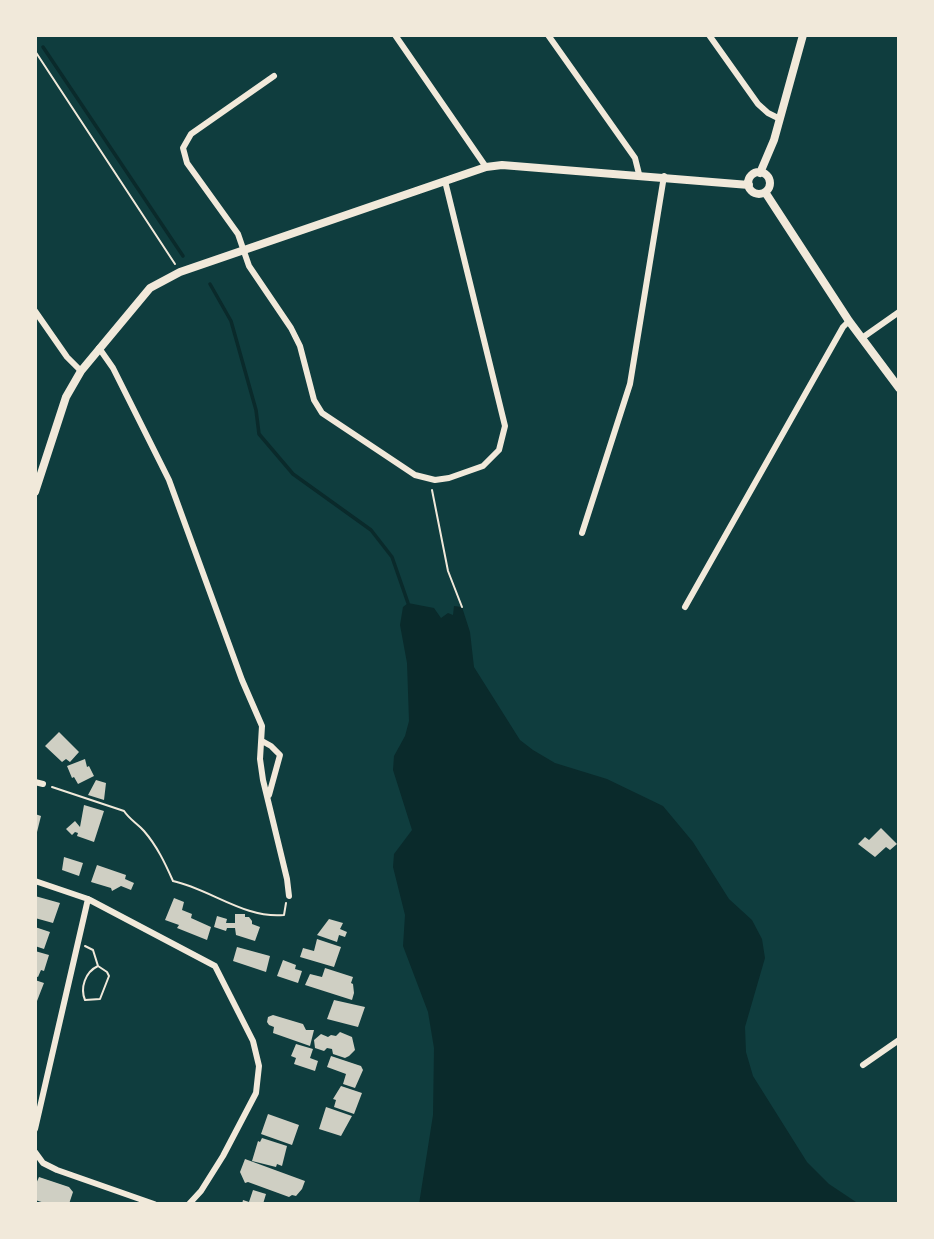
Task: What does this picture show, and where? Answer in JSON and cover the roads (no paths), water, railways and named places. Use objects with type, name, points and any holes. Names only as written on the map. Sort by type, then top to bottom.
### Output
[{"type":"street","points":[[395,35],[486,167]]},
{"type":"street","points":[[548,35],[635,158],[639,174]]},
{"type":"street","points":[[709,35],[758,104],[780,119]]},
{"type":"street","points":[[760,173],[780,119],[803,35]]},
{"type":"street","points":[[274,76],[191,134],[183,148],[187,163],[238,234],[249,266],[291,328],[300,346],[314,400],[322,413],[415,475],[429,479],[449,478],[483,466],[499,450],[505,426],[445,181]]},
{"type":"street","points":[[35,492],[66,397],[81,371],[149,288],[180,272],[486,167],[513,165],[664,176],[749,185],[755,193],[765,192],[770,181],[766,175],[760,173],[751,176],[749,185]]},
{"type":"street","points":[[582,533],[631,384],[664,176]]},
{"type":"street","points":[[765,192],[849,321],[899,388]]},
{"type":"street","points":[[35,311],[67,357],[81,371]]},
{"type":"street","points":[[862,338],[899,312]]},
{"type":"street","points":[[685,607],[843,327],[849,321]]},
{"type":"street","points":[[99,348],[108,358],[169,480],[237,667],[262,726],[260,759],[288,879],[289,896]]},
{"type":"street","points":[[262,741],[280,755],[268,800]]},
{"type":"street","points":[[35,881],[88,899],[215,966],[253,1041],[259,1066],[256,1093],[223,1156],[201,1191],[189,1204]]},
{"type":"street","points":[[35,1129],[88,899]]},
{"type":"street","points":[[863,1065],[899,1040]]},
{"type":"street","points":[[35,1152],[43,1163],[57,1170],[154,1204]]},
{"type":"water","points":[[408,603],[434,608],[441,618],[448,613],[453,615],[454,606],[462,607],[470,632],[474,667],[520,740],[555,763],[607,779],[663,806],[693,842],[729,899],[752,920],[762,939],[765,958],[745,1027],[746,1052],[753,1076],[807,1162],[829,1184],[859,1204],[419,1204],[433,1115],[434,1048],[428,1012],[403,946],[405,915],[393,867],[394,854],[412,830],[393,770],[394,756],[405,736],[409,721],[407,663],[400,625],[403,607]]},
{"type":"waterway","points":[[43,47],[183,256]]},
{"type":"waterway","points":[[210,284],[231,321],[256,410],[259,434],[293,474],[371,530],[392,557],[408,603]]}]
